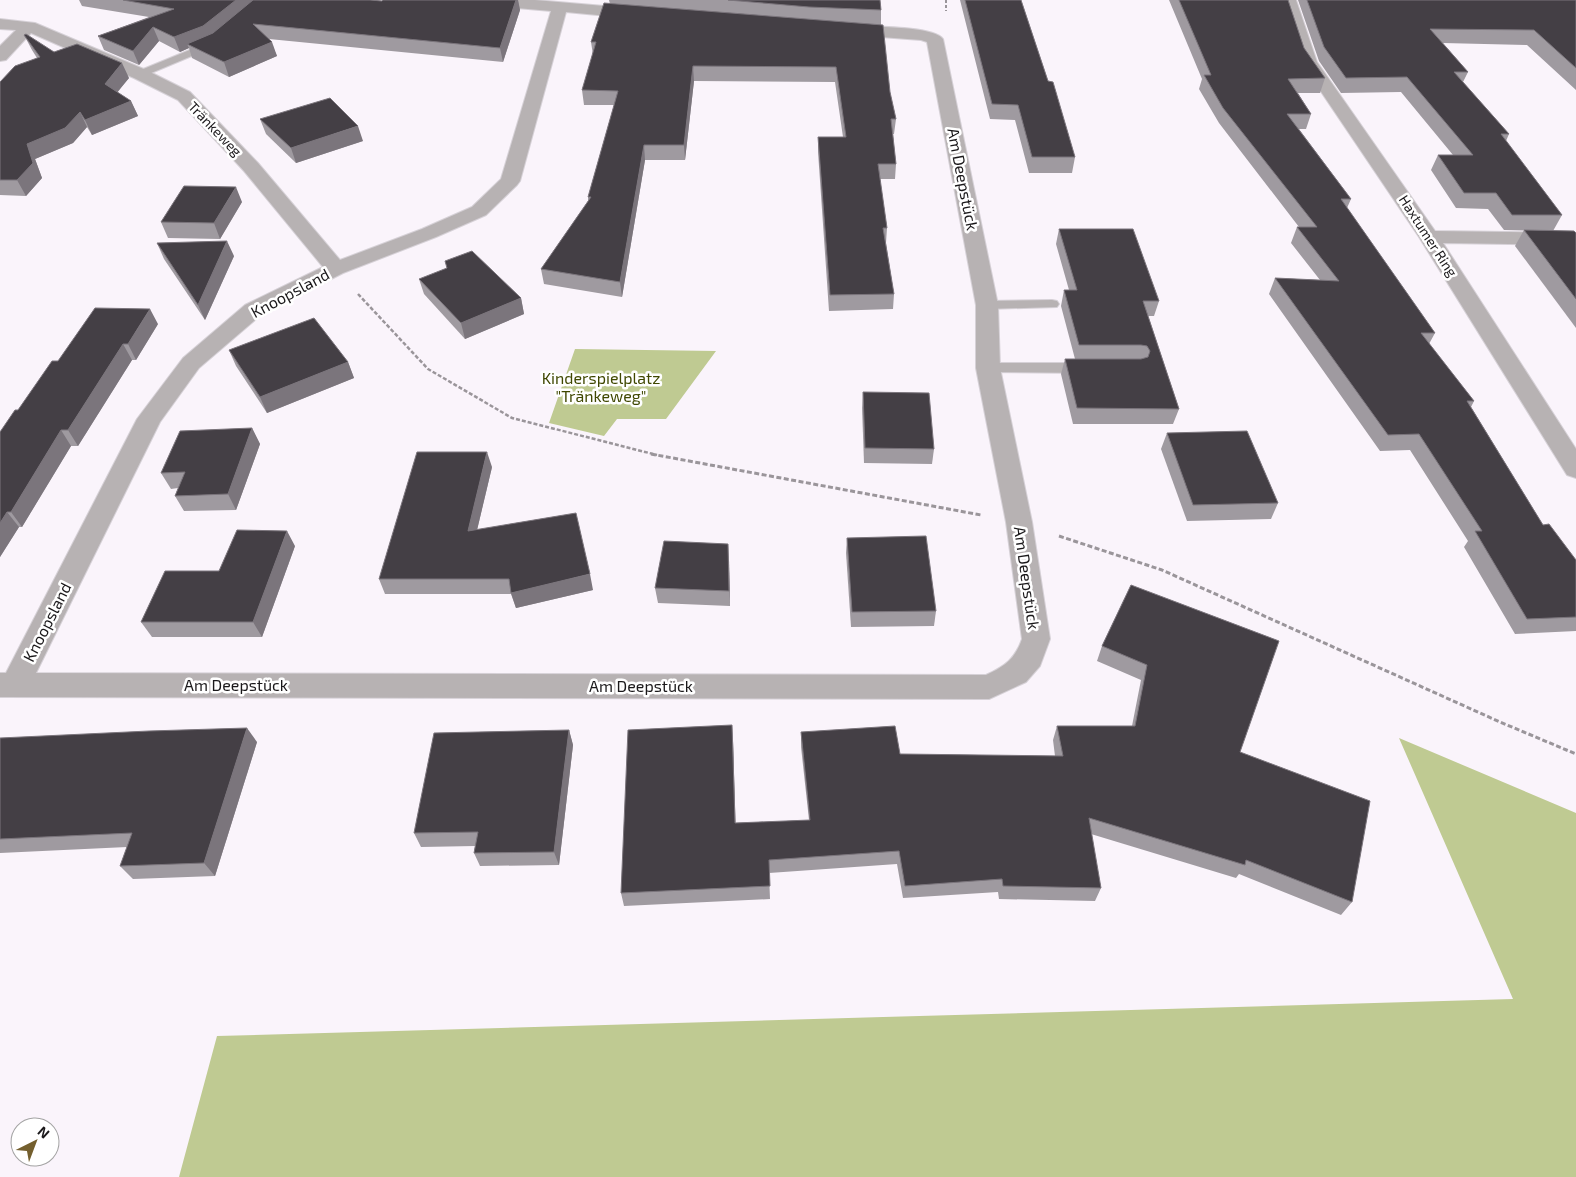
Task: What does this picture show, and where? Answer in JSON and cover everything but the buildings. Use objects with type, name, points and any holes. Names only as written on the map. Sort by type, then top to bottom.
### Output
[{"type":"street","points":[[483,0],[659,15]]},
{"type":"street","name":"Haxtumer Ring","points":[[1288,0],[1309,62],[1429,237],[1576,469]]},
{"type":"street","name":"Knoopsland","points":[[7,685],[149,419],[191,363],[253,310],[336,269],[429,233],[479,211],[510,181],[560,7]]},
{"type":"street","name":"Tränkeweg","points":[[0,24],[29,26],[140,74],[184,96],[251,167],[336,269]]},
{"type":"street","points":[[0,56],[29,26]]},
{"type":"street","name":"Am Deepstück","points":[[7,685],[989,686],[1016,674],[1030,658],[1036,639],[1019,522],[988,368],[987,305],[935,39],[923,35],[828,30]]},
{"type":"street","points":[[1429,237],[1576,239]]},
{"type":"lane","points":[[140,74],[213,44],[225,35]]},
{"type":"lane","points":[[987,305],[1052,304]]},
{"type":"lane","points":[[988,368],[1099,368]]},
{"type":"path","points":[[336,269],[428,369],[512,418],[641,452],[1019,522],[1162,570],[1491,718],[1576,754]]},
{"type":"green space","name":"Kinderspielplatz \"Tränkeweg\"","points":[[575,349],[716,351],[666,419],[617,419],[604,436],[549,423]]},
{"type":"green space","points":[[1399,738],[1576,813],[1576,1177],[179,1177],[217,1036],[1513,999]]}]
